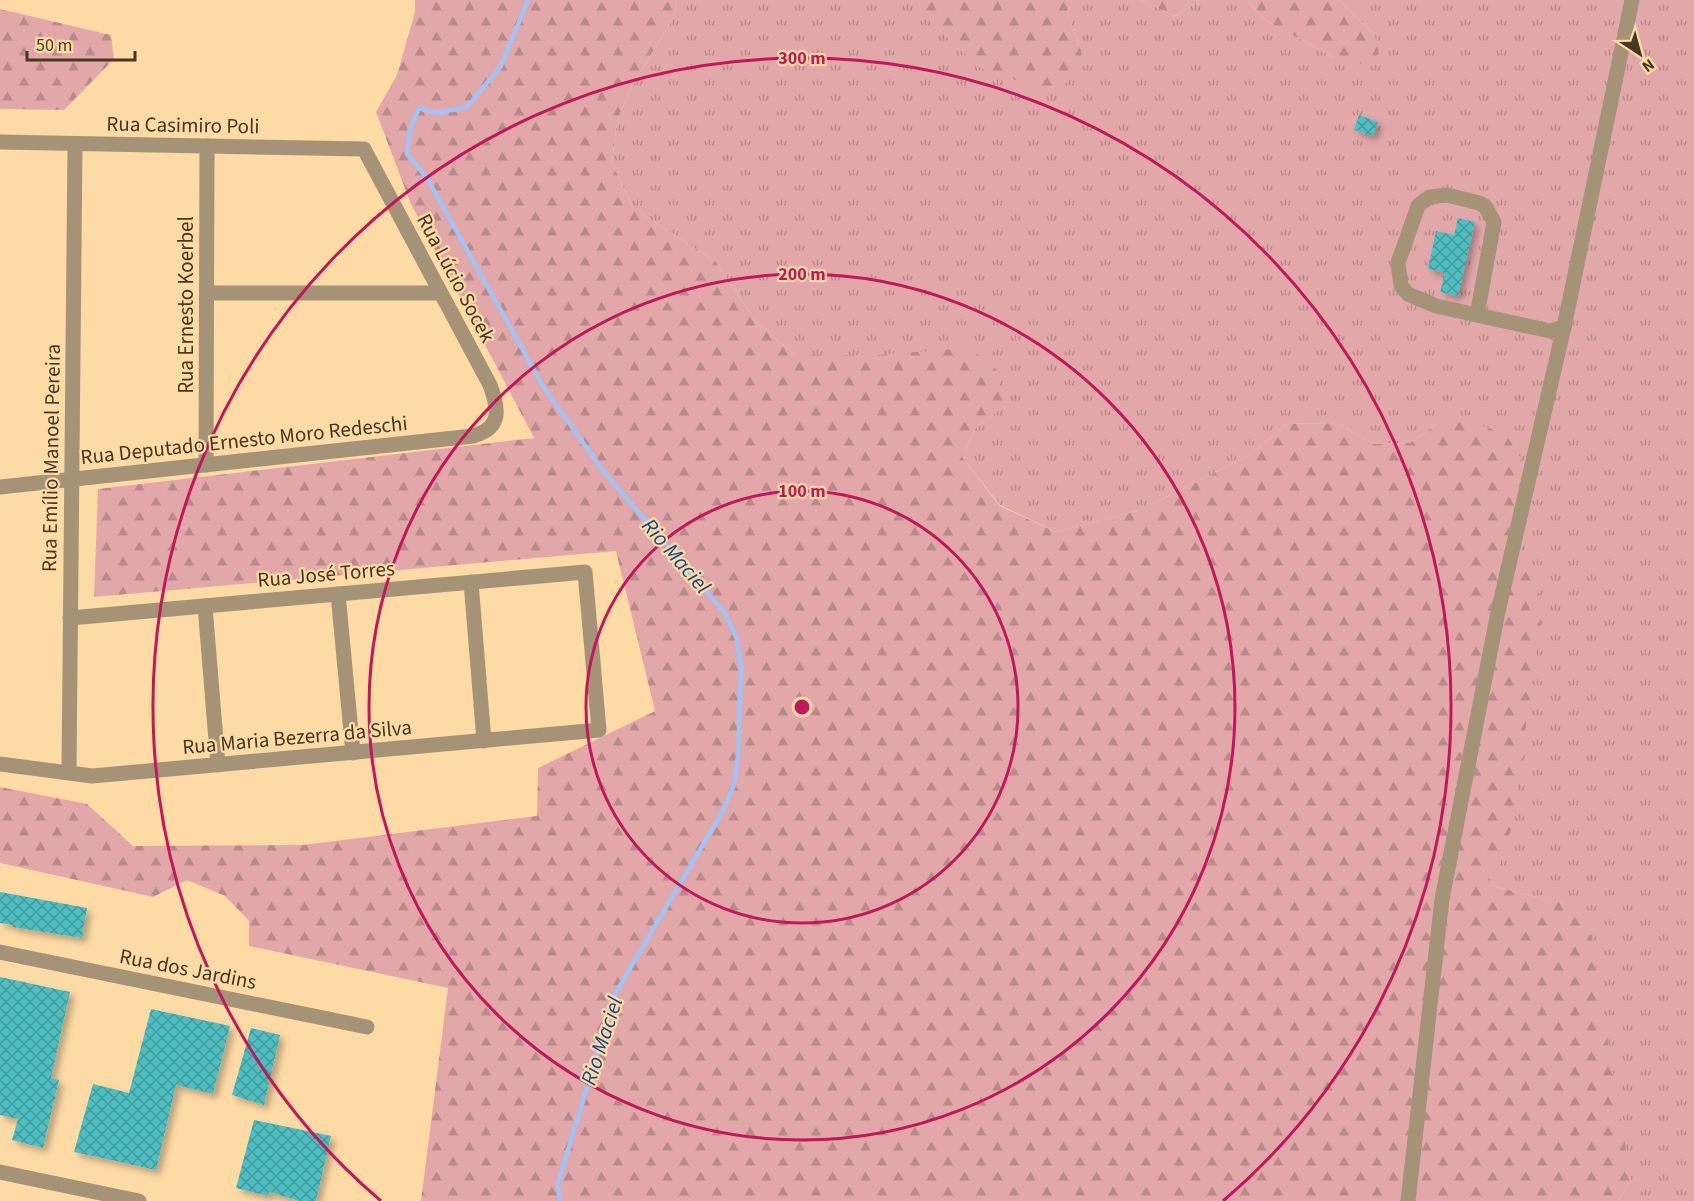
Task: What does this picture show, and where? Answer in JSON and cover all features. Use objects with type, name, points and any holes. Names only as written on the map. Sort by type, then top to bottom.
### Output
[{"type":"street","points":[[1407,1201],[1442,899],[1498,612],[1564,327],[1632,0]]},
{"type":"street","name":"Rua Casimiro Poli","points":[[0,142],[364,149]]},
{"type":"street","name":"Rua Emílio Manoel Pereira","points":[[69,772],[75,144]]},
{"type":"street","name":"Rua Ernesto Koerbel","points":[[206,465],[207,146]]},
{"type":"street","name":"Rua Lúcio Socek","points":[[364,149],[482,369],[495,399],[497,411],[495,421],[490,428]]},
{"type":"street","points":[[1477,315],[1494,222],[1491,214],[1485,206],[1479,203],[1447,195],[1430,197],[1418,206],[1398,263],[1401,286],[1408,294],[1436,306],[1477,315],[1551,331],[1564,327]]},
{"type":"street","points":[[207,293],[441,293]]},
{"type":"street","name":"Rua Deputado Ernesto Moro Redeschi","points":[[0,487],[473,436],[482,434],[490,428]]},
{"type":"street","name":"Rua José Torres","points":[[70,618],[585,572],[599,730]]},
{"type":"street","points":[[471,582],[484,741]]},
{"type":"street","points":[[338,594],[353,753]]},
{"type":"street","points":[[205,606],[218,765]]},
{"type":"street","name":"Rua Maria Bezerra da Silva","points":[[0,764],[92,776],[599,730]]},
{"type":"street","name":"Rua dos Jardins","points":[[0,952],[368,1027]]},
{"type":"street","points":[[0,1172],[139,1201]]},
{"type":"green space","points":[[415,0],[677,0],[674,17],[634,82],[617,120],[612,163],[633,208],[716,262],[758,324],[795,355],[876,355],[969,348],[997,370],[1004,406],[975,429],[962,457],[1000,506],[1056,532],[1141,510],[1249,455],[1287,424],[1338,423],[1373,444],[1410,443],[1438,423],[1462,417],[1506,435],[1522,460],[1516,512],[1508,547],[1529,567],[1543,604],[1512,826],[1500,865],[1488,877],[1496,887],[1563,903],[1590,934],[1631,1180],[1618,1201],[421,1201],[448,988],[249,946],[249,921],[225,896],[187,880],[153,897],[0,863],[0,787],[87,804],[133,846],[303,845],[537,816],[538,768],[655,711],[616,551],[94,597],[98,489],[534,438],[411,204],[376,112],[397,75],[415,12]]},
{"type":"green space","points":[[677,0],[918,0],[922,14],[1082,53],[1067,12],[1072,0],[1140,0],[1175,16],[1200,0],[1247,0],[1265,20],[1335,58],[1375,35],[1339,0],[1694,0],[1694,1201],[1618,1201],[1631,1180],[1563,903],[1496,887],[1488,877],[1508,547],[1438,423],[1410,443],[1373,444],[1338,423],[1287,424],[1249,455],[1141,510],[1056,532],[1000,505],[962,457],[975,429],[1004,406],[876,355],[795,355],[758,324],[716,262],[633,208],[612,163],[617,120],[634,82],[674,17]]},
{"type":"green space","points":[[918,0],[1072,0],[1067,12],[1082,53],[1068,83],[1044,90],[980,68],[922,14]]},
{"type":"green space","points":[[1140,0],[1200,0],[1175,16]]},
{"type":"green space","points":[[1247,0],[1339,0],[1375,35],[1379,54],[1364,64],[1335,58],[1265,20]]},
{"type":"green space","points":[[0,9],[111,35],[114,59],[64,110],[0,109]]},
{"type":"building","points":[[1359,115],[1378,122],[1373,136],[1354,130]]},
{"type":"building","points":[[1458,218],[1475,222],[1458,296],[1440,292],[1445,273],[1428,269],[1436,231],[1454,235]]},
{"type":"building","points":[[0,892],[87,908],[82,938],[0,923]]},
{"type":"building","points":[[0,977],[70,992],[51,1078],[59,1080],[43,1148],[12,1140],[18,1119],[0,1115]]},
{"type":"building","points":[[151,1009],[230,1026],[213,1094],[176,1085],[156,1170],[74,1152],[93,1084],[129,1093]]},
{"type":"building","points":[[251,1028],[280,1035],[264,1105],[232,1095]]},
{"type":"building","points":[[254,1120],[331,1136],[316,1201],[300,1201],[269,1192],[268,1196],[236,1188]]},
{"type":"waterway","name":"Rio Maciel","points":[[528,0],[501,66],[467,107],[437,113],[419,108],[410,129],[407,154],[427,178],[544,388],[604,472],[724,612],[737,639],[741,668],[738,756],[734,784],[724,809],[615,994],[558,1184],[560,1201]]}]
